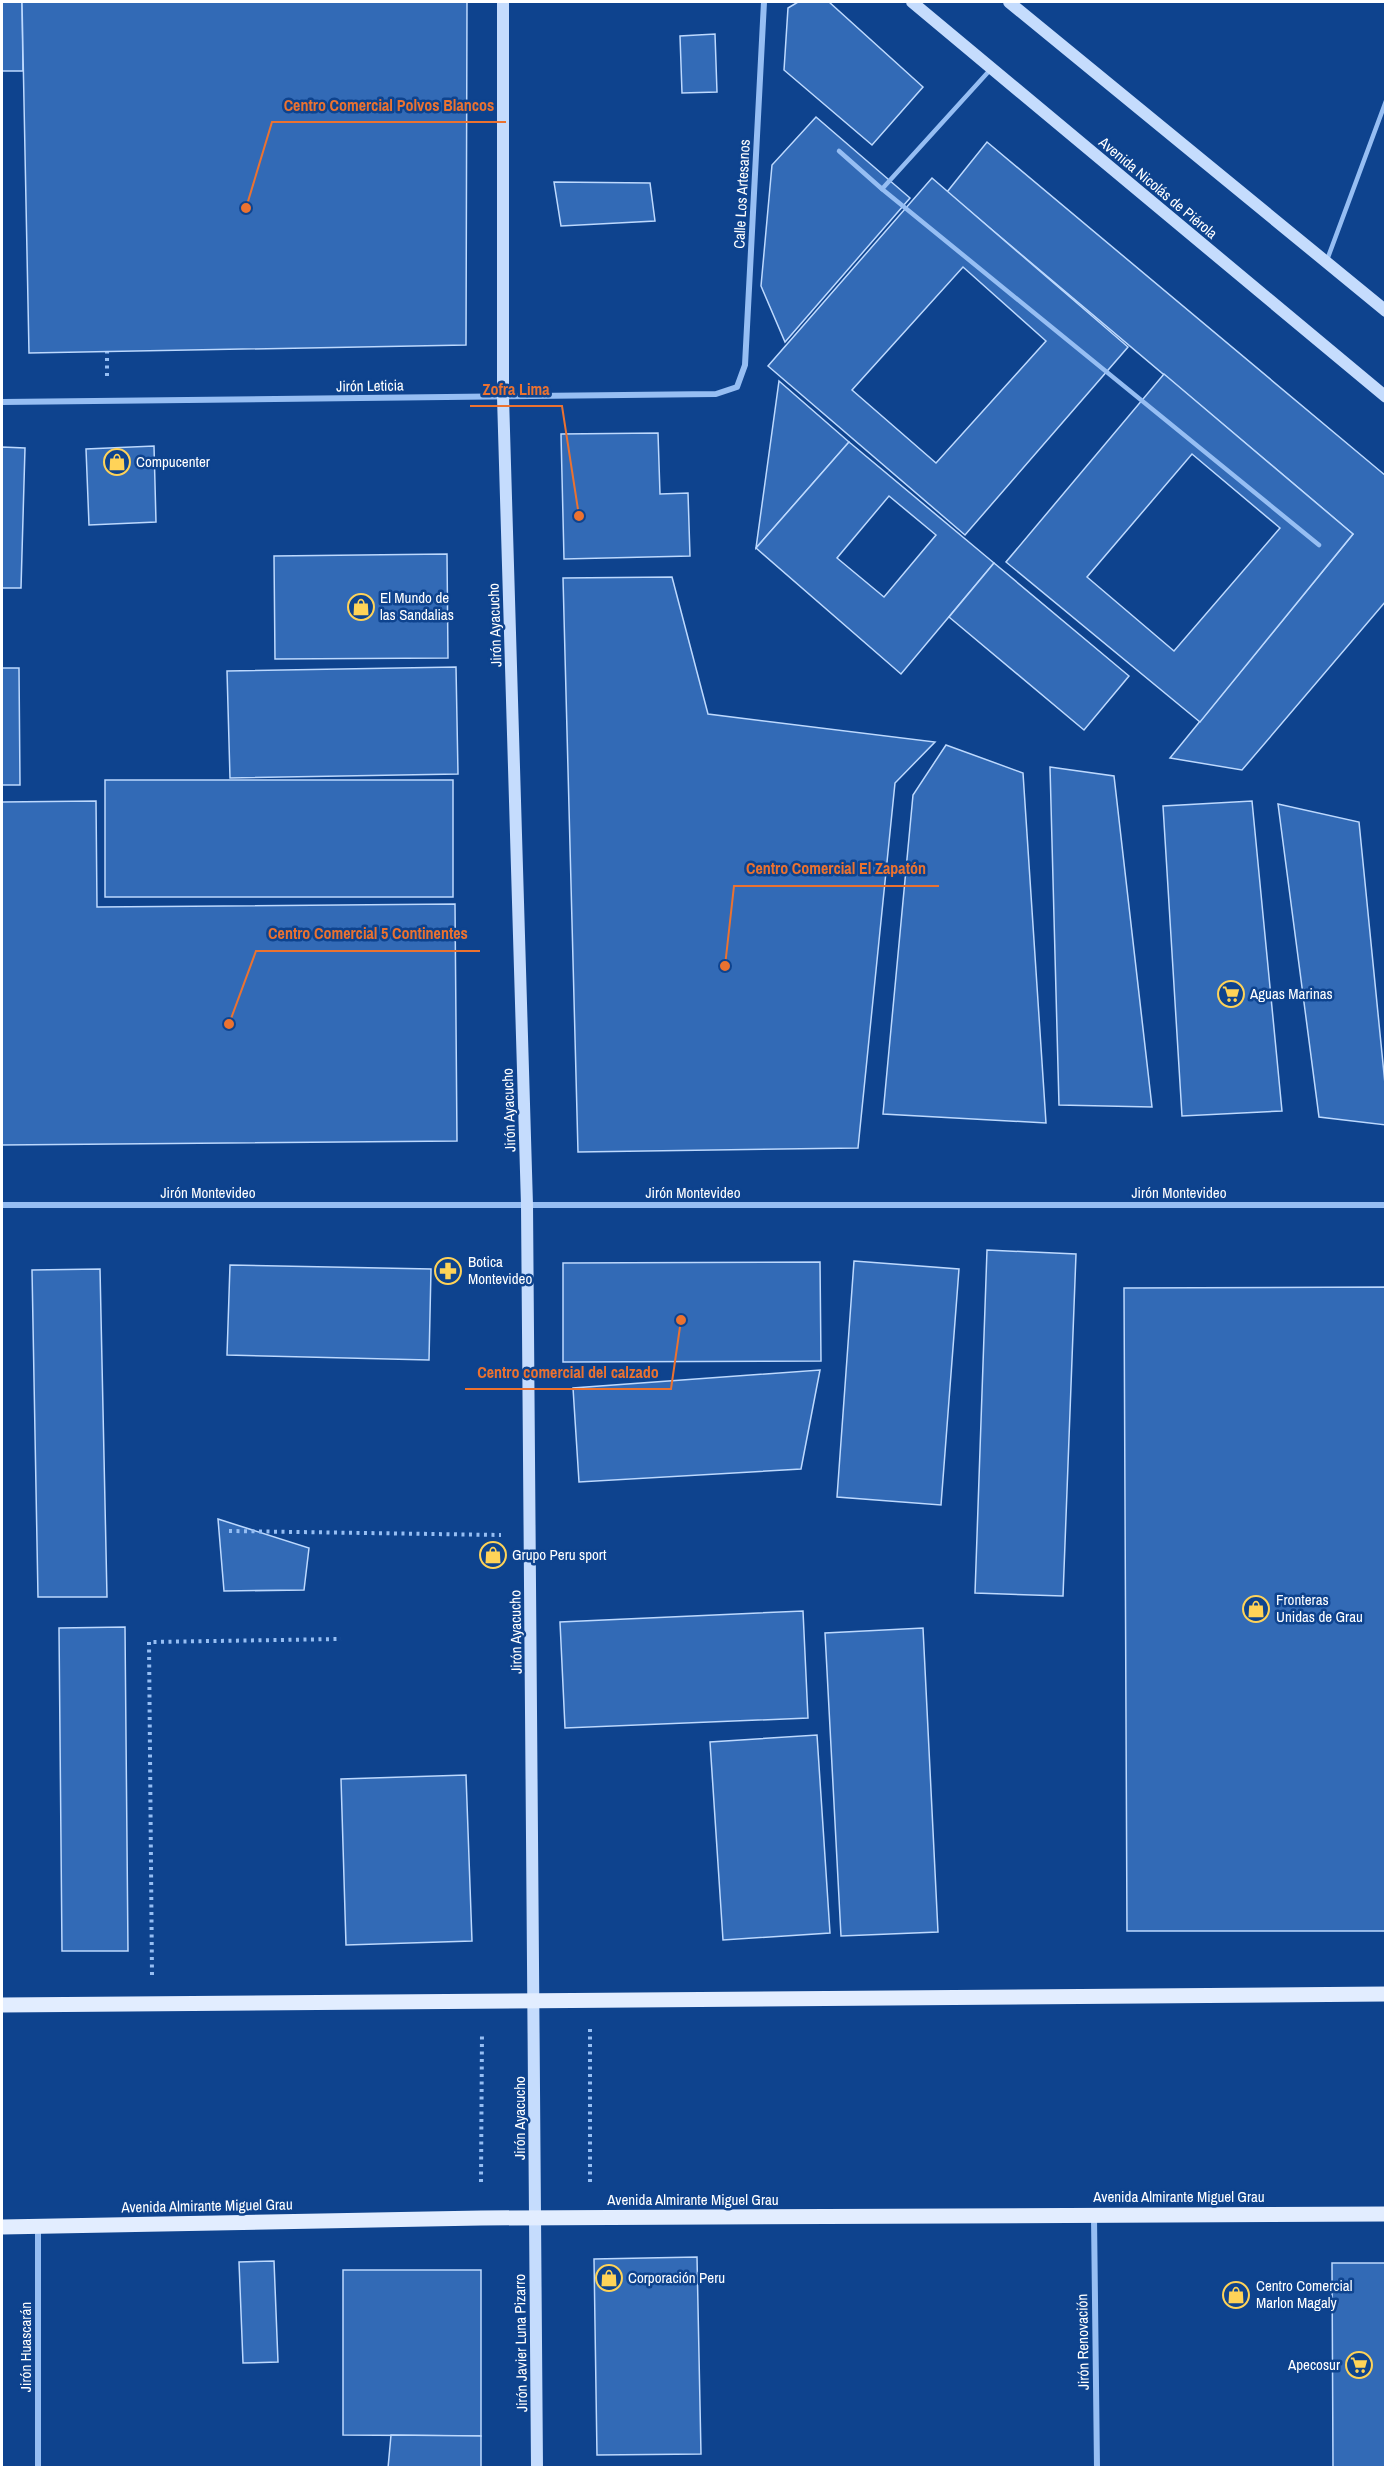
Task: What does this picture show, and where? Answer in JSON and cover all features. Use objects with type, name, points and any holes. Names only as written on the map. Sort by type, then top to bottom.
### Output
[{"type":"main road","points":[[2,2005],[1386,1994]]},
{"type":"main road","name":"Avenida Almirante Miguel Grau","points":[[2,2227],[535,2219],[1386,2214]]},
{"type":"street","name":"Jirón Ayacucho","points":[[503,2],[503,397],[527,1205],[535,2219]]},
{"type":"street","name":"Calle Los Artesanos","points":[[737,387],[745,365],[764,2]]},
{"type":"street","name":"Avenida Nicolás de Piérola","points":[[912,2],[1386,397]]},
{"type":"street","points":[[1010,2],[1386,311]]},
{"type":"street","name":"Jirón Leticia","points":[[2,402],[716,394],[737,387]]},
{"type":"street","name":"Jirón Montevideo","points":[[2,1205],[1386,1205]]},
{"type":"street","name":"Jirón Renovación","points":[[1094,2216],[1096,2468]]},
{"type":"street","name":"Jirón Javier Luna Pizarro","points":[[535,2219],[537,2468]]},
{"type":"street","name":"Jirón Huascarán","points":[[38,2227],[38,2468]]},
{"type":"lane","points":[[882,189],[992,68]]},
{"type":"lane","points":[[1326,262],[1386,101]]},
{"type":"lane","points":[[839,151],[882,189],[1319,545]]},
{"type":"path","points":[[229,1531],[530,1535]]},
{"type":"path","points":[[152,2003],[149,1642],[340,1639]]},
{"type":"path","points":[[590,2019],[590,2183]]},
{"type":"path","points":[[482,2031],[482,2182]]},
{"type":"building","points":[[2,2],[22,2],[23,71],[2,71]]},
{"type":"building","points":[[22,2],[467,2],[466,345],[29,353]]},
{"type":"building","points":[[798,2],[829,2],[923,87],[872,145],[784,70],[788,8]]},
{"type":"building","points":[[715,34],[717,92],[682,93],[680,36]]},
{"type":"building","points":[[816,117],[910,198],[785,342],[761,286],[772,165]]},
{"type":"building","points":[[987,142],[1386,476],[1386,601],[1242,770],[1170,758],[1353,534],[947,192]]},
{"type":"building","points":[[932,178],[1128,347],[965,535],[768,366]],"holes":[[[963,267],[1046,341],[936,463],[852,390]]]},
{"type":"building","points":[[554,182],[650,183],[655,221],[561,226]]},
{"type":"building","points":[[1164,374],[1353,534],[1200,722],[1006,562]],"holes":[[[1192,454],[1280,528],[1174,651],[1087,577]]]},
{"type":"building","points":[[779,381],[849,442],[756,548]]},
{"type":"building","points":[[658,433],[660,494],[688,493],[690,556],[564,559],[561,434]]},
{"type":"building","points":[[849,442],[994,563],[901,674],[756,548]],"holes":[[[889,496],[936,535],[884,597],[837,558]]]},
{"type":"building","points":[[154,446],[156,522],[89,525],[86,449]]},
{"type":"building","points":[[2,447],[25,448],[21,588],[2,588]]},
{"type":"building","name":"El Mundo de las Sandalias","points":[[447,554],[448,658],[275,659],[274,556]]},
{"type":"building","points":[[994,563],[1129,676],[1084,730],[949,617]]},
{"type":"building","points":[[672,577],[708,714],[935,742],[895,783],[858,1148],[578,1152],[563,578]]},
{"type":"building","points":[[456,667],[458,774],[230,778],[227,671]]},
{"type":"building","points":[[2,668],[19,668],[20,785],[2,785]]},
{"type":"building","points":[[946,745],[1023,773],[1046,1123],[883,1114],[913,795]]},
{"type":"building","points":[[1050,767],[1114,776],[1152,1107],[1059,1105]]},
{"type":"building","points":[[105,780],[453,780],[453,897],[105,897]]},
{"type":"building","points":[[96,801],[97,907],[455,904],[457,1141],[2,1145],[2,802]]},
{"type":"building","points":[[1252,801],[1282,1111],[1182,1116],[1163,806]]},
{"type":"building","points":[[1278,804],[1359,822],[1386,1094],[1386,1125],[1319,1117]]},
{"type":"building","points":[[987,1250],[1076,1254],[1063,1596],[975,1593]]},
{"type":"building","points":[[854,1261],[959,1269],[941,1505],[837,1497]]},
{"type":"building","points":[[820,1262],[821,1361],[563,1362],[563,1263]]},
{"type":"building","points":[[230,1265],[431,1269],[429,1360],[227,1355]]},
{"type":"building","points":[[100,1269],[107,1597],[38,1597],[32,1270]]},
{"type":"building","name":"Fronteras Unidas de Grau","points":[[1386,1287],[1386,1931],[1127,1931],[1124,1288]]},
{"type":"building","points":[[820,1370],[801,1469],[579,1482],[573,1388]]},
{"type":"building","points":[[218,1519],[309,1548],[304,1590],[224,1591]]},
{"type":"building","points":[[803,1611],[808,1718],[565,1728],[560,1622]]},
{"type":"building","points":[[125,1627],[128,1951],[62,1951],[59,1628]]},
{"type":"building","points":[[923,1628],[938,1932],[841,1936],[825,1633]]},
{"type":"building","points":[[817,1735],[830,1933],[723,1940],[710,1742]]},
{"type":"building","points":[[466,1775],[472,1941],[346,1945],[341,1779]]},
{"type":"building","points":[[697,2257],[701,2454],[597,2455],[594,2259]]},
{"type":"building","points":[[274,2261],[278,2362],[243,2363],[239,2262]]},
{"type":"building","name":"Apecosur","points":[[1332,2263],[1386,2263],[1386,2468],[1333,2468]]},
{"type":"building","points":[[343,2270],[481,2270],[481,2436],[343,2435]]},
{"type":"building","points":[[391,2435],[481,2436],[481,2468],[388,2468]]},
{"type":"place","name":"Centro Comercial Polvos Blancos","points":[[246,208]]},
{"type":"place","name":"Compucenter","points":[[117,462]]},
{"type":"place","name":"Zofra Lima","points":[[579,516]]},
{"type":"place","name":"El Mundo de las Sandalias","points":[[361,607]]},
{"type":"place","name":"Centro Comercial El Zapatón","points":[[725,966]]},
{"type":"place","name":"Aguas Marinas","points":[[1231,994]]},
{"type":"place","name":"Centro Comercial 5 Continentes","points":[[229,1024]]},
{"type":"place","name":"Botica Montevideo","points":[[448,1271]]},
{"type":"place","name":"Centro comercial del calzado","points":[[681,1320]]},
{"type":"place","name":"Grupo Peru sport","points":[[493,1555]]},
{"type":"place","name":"Fronteras Unidas de Grau","points":[[1256,1609]]},
{"type":"place","name":"Corporación Peru","points":[[609,2278]]},
{"type":"place","name":"Centro Comercial Marlon Magaly","points":[[1236,2295]]},
{"type":"place","name":"Apecosur","points":[[1359,2365]]}]
